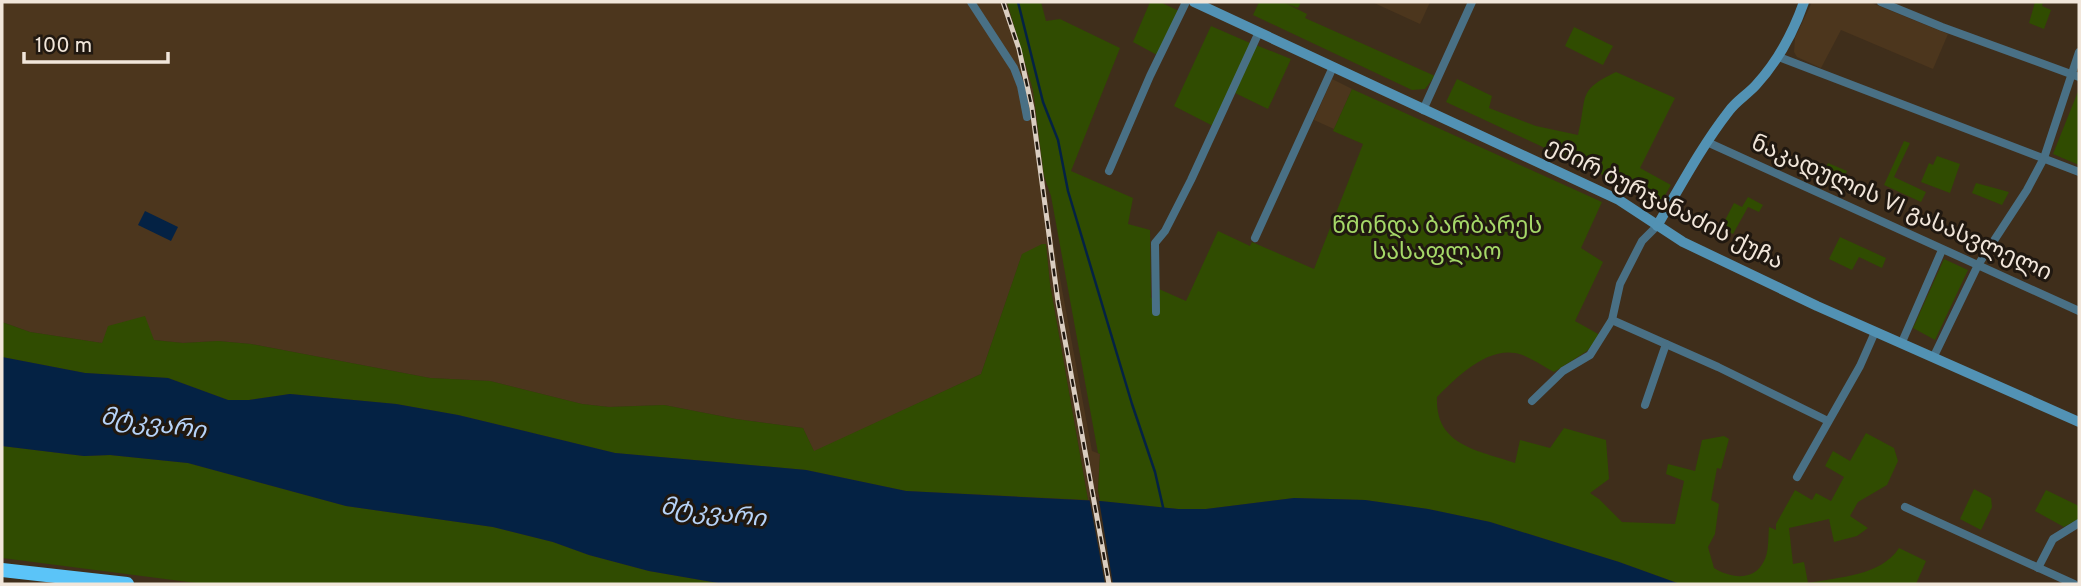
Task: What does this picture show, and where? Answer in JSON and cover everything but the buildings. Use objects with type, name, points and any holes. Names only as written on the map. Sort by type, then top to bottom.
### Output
[{"type":"highway","points":[[2,570],[127,584]]},
{"type":"street","points":[[971,2],[1014,68],[1021,86],[1027,117]]},
{"type":"street","points":[[1109,171],[1186,2]]},
{"type":"street","name":"ემირ ბურჯანაძის ქუჩა","points":[[1194,2],[1619,200],[1683,242],[2079,422]]},
{"type":"street","points":[[1532,401],[1563,371],[1587,359],[1612,320],[1620,284],[1642,241],[1657,226],[1730,109],[1755,87],[1779,57],[1792,34],[1804,2]]},
{"type":"street","points":[[1881,2],[2075,75]]},
{"type":"street","points":[[1423,110],[1468,3]]},
{"type":"street","points":[[1156,312],[1154,243],[1165,231],[1191,180],[1259,32]]},
{"type":"street","points":[[1934,356],[1978,265],[2027,190],[2043,158],[2075,75],[2079,52]]},
{"type":"street","points":[[1779,57],[2079,172]]},
{"type":"street","points":[[1255,238],[1333,67]]},
{"type":"street","name":"ნაკადულის VI გასასვლელი","points":[[1707,142],[2079,311]]},
{"type":"street","points":[[1902,342],[1942,250]]},
{"type":"street","points":[[1612,320],[1828,421]]},
{"type":"street","points":[[1797,477],[1860,366],[1875,331]]},
{"type":"street","points":[[1645,405],[1666,344]]},
{"type":"street","points":[[1905,508],[2074,584]]},
{"type":"street","points":[[2038,568],[2053,539],[2079,523]]},
{"type":"shaded area","points":[[2,2],[1007,2],[1033,89],[1054,246],[1092,451],[1100,454],[1100,501],[1088,500],[1050,284],[1046,245],[1022,255],[981,374],[814,452],[803,428],[664,405],[609,407],[582,404],[490,381],[430,378],[251,344],[154,340],[102,343],[30,332],[2,322]]},
{"type":"shaded area","points":[[1372,2],[1430,2],[1420,24]]},
{"type":"shaded area","points":[[1812,2],[1869,2],[1948,34],[1933,69],[1841,30],[1821,68],[1797,57],[1794,52],[1795,38]]},
{"type":"shaded area","points":[[1332,79],[1352,89],[1334,129],[1314,120]]},
{"type":"green space","name":"წმინდა ბარბარეს სასაფლაო","points":[[1007,2],[1041,2],[1046,21],[1060,19],[1120,48],[1071,171],[1133,198],[1128,224],[1150,230],[1151,298],[1159,299],[1159,289],[1186,301],[1218,231],[1250,246],[1252,242],[1314,269],[1363,144],[1333,131],[1352,89],[1602,202],[1581,248],[1603,262],[1575,321],[1600,335],[1587,351],[1554,372],[1515,353],[1493,355],[1472,366],[1437,397],[1438,413],[1451,436],[1461,444],[1515,463],[1520,440],[1550,448],[1564,428],[1606,440],[1609,479],[1590,493],[1622,522],[1675,524],[1684,481],[1666,474],[1668,464],[1695,471],[1702,440],[1724,436],[1729,439],[1721,469],[1717,468],[1711,500],[1719,504],[1715,534],[1708,547],[1714,568],[1741,576],[1760,568],[1768,549],[1769,527],[1776,530],[1776,524],[1795,490],[1812,500],[1816,493],[1831,501],[1844,477],[1825,466],[1833,451],[1850,461],[1866,433],[1894,448],[1898,461],[1887,485],[1858,502],[1850,516],[1868,528],[1857,536],[1834,542],[1829,519],[1789,528],[1793,564],[1804,562],[1808,583],[1870,570],[1882,564],[1899,548],[1926,561],[1916,584],[1680,584],[1490,522],[1365,500],[1294,498],[1206,509],[1178,509],[1100,501],[1100,454],[1051,196],[1044,176],[1033,90]]},
{"type":"green space","points":[[1150,2],[1160,2],[1179,11],[1157,55],[1133,42]]},
{"type":"green space","points":[[1259,2],[1301,2],[1298,8],[1285,3],[1307,14],[1305,18],[1435,76],[1425,89],[1412,90],[1253,15]]},
{"type":"green space","points":[[2035,2],[2043,2],[2042,6],[2051,10],[2044,29],[2029,23]]},
{"type":"green space","points":[[1211,26],[1250,43],[1213,126],[1174,106]]},
{"type":"green space","points":[[1574,27],[1613,46],[1603,65],[1565,46]]},
{"type":"green space","points":[[1256,45],[1291,59],[1268,109],[1235,93]]},
{"type":"green space","points":[[1616,72],[1675,98],[1640,168],[1671,185],[1661,202],[1446,102],[1457,79],[1492,96],[1489,108],[1536,126],[1578,135],[1589,90]]},
{"type":"green space","points":[[2079,89],[2079,165],[2053,154]]},
{"type":"green space","points":[[1904,141],[1910,143],[1894,177],[1926,192],[1921,202],[1884,185]]},
{"type":"green space","points":[[1937,156],[1960,164],[1950,193],[1921,182],[1929,163],[1933,165]]},
{"type":"green space","points":[[1828,163],[1847,171],[1841,185],[1822,176]]},
{"type":"green space","points":[[1976,183],[2009,192],[2002,205],[1972,193]]},
{"type":"green space","points":[[1748,197],[1763,205],[1759,212],[1748,207],[1733,234],[1721,228],[1734,203],[1742,207]]},
{"type":"green space","points":[[1840,237],[1886,258],[1882,268],[1859,257],[1852,270],[1829,259]]},
{"type":"green space","points":[[1046,244],[1050,284],[1088,500],[906,491],[806,470],[615,453],[458,415],[396,404],[290,394],[228,400],[168,378],[85,373],[2,357],[2,322],[30,332],[102,343],[108,326],[145,316],[154,340],[251,344],[430,378],[490,381],[582,404],[609,407],[664,405],[803,428],[814,451],[981,374],[1022,254]]},
{"type":"green space","points":[[1944,259],[1968,270],[1935,340],[1913,328]]},
{"type":"green space","points":[[2,446],[84,456],[110,455],[188,463],[346,506],[493,527],[649,571],[724,584],[204,584],[2,558]]},
{"type":"green space","points":[[1974,489],[1991,498],[1992,507],[1981,530],[1960,519]]},
{"type":"green space","points":[[2046,490],[2079,506],[2079,519],[2064,527],[2035,511]]},
{"type":"water","points":[[145,211],[178,227],[171,241],[138,225]]},
{"type":"water","name":"მტკვარი","points":[[2,357],[85,373],[168,378],[228,400],[290,394],[396,404],[458,415],[615,453],[806,470],[906,491],[1100,501],[1178,509],[1206,509],[1294,498],[1365,500],[1490,522],[1680,584],[724,584],[649,571],[493,527],[346,506],[188,463],[110,455],[84,456],[2,446]]},
{"type":"pier","points":[[1089,497],[1098,497],[1099,500],[1113,584],[1105,584]]},
{"type":"waterway","points":[[1018,2],[1043,102],[1058,140],[1068,191],[1155,472],[1163,507]]},
{"type":"railway","points":[[1003,2],[1019,49],[1032,108],[1058,302],[1109,584]]}]
